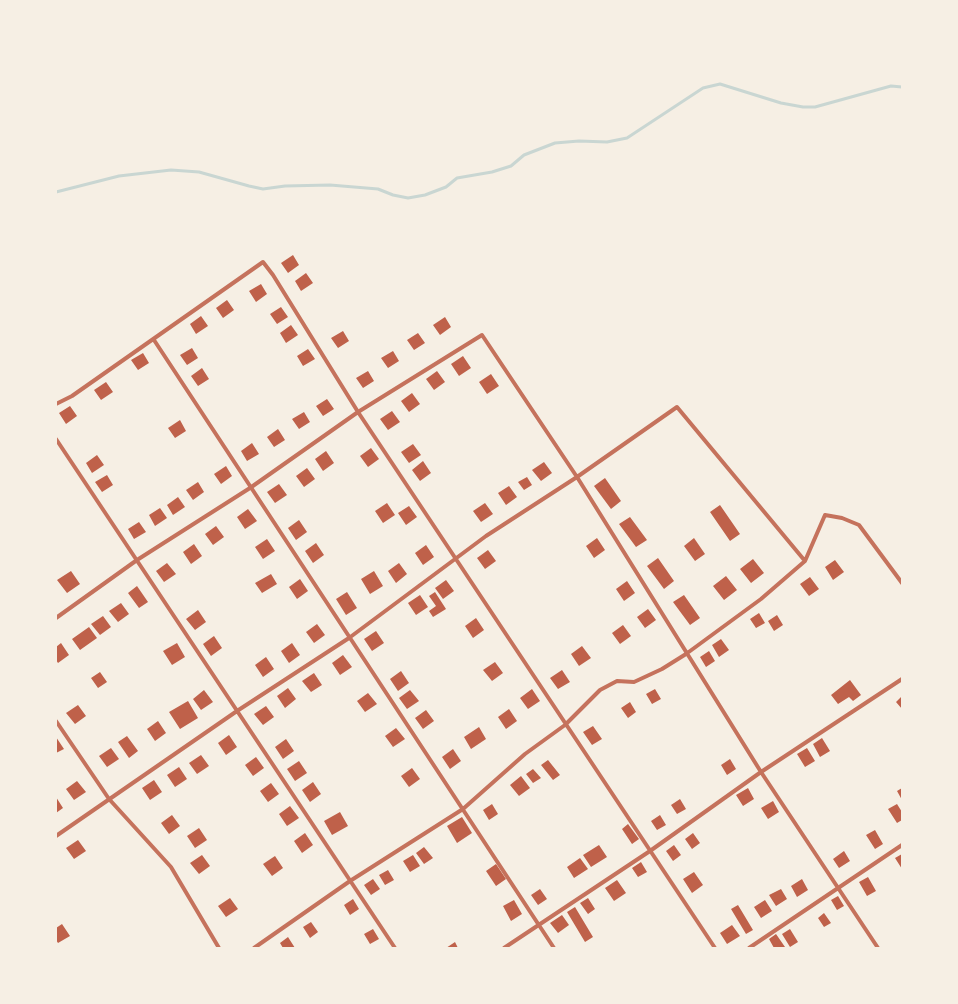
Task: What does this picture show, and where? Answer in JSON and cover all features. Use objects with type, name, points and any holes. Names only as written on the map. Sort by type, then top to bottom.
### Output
[{"type":"street","points":[[56,404],[72,396],[154,340],[227,286],[263,262],[273,275],[358,412],[456,558],[565,725],[715,948]]},
{"type":"street","points":[[56,618],[136,560],[250,488],[358,412],[482,335],[577,477],[761,772],[878,948]]},
{"type":"street","points":[[154,340],[554,948]]},
{"type":"street","points":[[56,836],[237,711],[349,638],[456,558],[577,477],[677,407],[805,561]]},
{"type":"street","points":[[56,439],[395,948]]},
{"type":"street","points":[[254,948],[350,881],[463,809],[525,754],[565,725],[600,690],[617,681],[634,682],[662,669],[686,654],[761,599],[805,561],[825,515],[842,518],[859,525],[902,583]]},
{"type":"street","points":[[504,948],[650,850],[761,772],[902,679]]},
{"type":"street","points":[[56,721],[109,799],[171,867],[218,948]]},
{"type":"street","points":[[749,948],[837,887],[902,845]]},
{"type":"building","points":[[293,255],[299,265],[288,273],[281,263]]},
{"type":"building","points":[[306,273],[313,283],[301,291],[295,281]]},
{"type":"building","points":[[261,284],[267,294],[256,302],[249,291]]},
{"type":"building","points":[[227,300],[234,310],[223,318],[216,308]]},
{"type":"building","points":[[281,307],[288,317],[277,324],[270,314]]},
{"type":"building","points":[[201,316],[208,326],[196,334],[190,324]]},
{"type":"building","points":[[445,317],[451,327],[440,335],[433,325]]},
{"type":"building","points":[[291,325],[298,335],[286,343],[280,333]]},
{"type":"building","points":[[343,331],[349,341],[338,348],[331,338]]},
{"type":"building","points":[[418,333],[425,343],[414,350],[407,340]]},
{"type":"building","points":[[192,348],[198,358],[187,365],[180,355]]},
{"type":"building","points":[[308,349],[315,359],[303,366],[297,356]]},
{"type":"building","points":[[393,351],[399,361],[388,368],[381,358]]},
{"type":"building","points":[[143,353],[149,363],[138,370],[131,360]]},
{"type":"building","points":[[463,356],[471,368],[459,376],[451,364]]},
{"type":"building","points":[[202,368],[209,379],[198,386],[191,376]]},
{"type":"building","points":[[368,371],[374,381],[363,388],[356,378]]},
{"type":"building","points":[[437,371],[445,382],[434,390],[426,379]]},
{"type":"building","points":[[491,374],[499,386],[487,394],[479,382]]},
{"type":"building","points":[[106,382],[113,392],[101,400],[94,390]]},
{"type":"building","points":[[412,393],[420,404],[409,412],[401,401]]},
{"type":"building","points":[[327,399],[334,409],[323,416],[316,406]]},
{"type":"building","points":[[70,406],[77,416],[66,424],[59,413]]},
{"type":"building","points":[[392,411],[400,422],[388,430],[380,419]]},
{"type":"building","points":[[304,412],[310,422],[299,429],[292,419]]},
{"type":"building","points":[[180,420],[186,431],[175,438],[168,428]]},
{"type":"building","points":[[278,429],[285,440],[274,447],[267,437]]},
{"type":"building","points":[[252,443],[259,454],[247,461],[241,451]]},
{"type":"building","points":[[413,444],[421,455],[409,463],[401,452]]},
{"type":"building","points":[[371,448],[379,459],[368,467],[360,456]]},
{"type":"building","points":[[326,451],[334,463],[323,471],[315,459]]},
{"type":"building","points":[[97,455],[104,465],[92,473],[86,463]]},
{"type":"building","points":[[423,461],[431,473],[420,481],[412,470]]},
{"type":"building","points":[[544,462],[552,473],[541,481],[532,470]]},
{"type":"building","points":[[226,466],[232,476],[221,484],[214,474]]},
{"type":"building","points":[[307,468],[315,479],[304,487],[296,476]]},
{"type":"building","points":[[107,475],[113,485],[102,492],[95,482]]},
{"type":"building","points":[[527,477],[532,485],[524,490],[518,482]]},
{"type":"building","points":[[605,478],[621,501],[611,509],[594,486]]},
{"type":"building","points":[[198,482],[204,492],[193,500],[186,490]]},
{"type":"building","points":[[279,484],[287,495],[275,503],[267,492]]},
{"type":"building","points":[[509,486],[517,497],[506,505],[498,493]]},
{"type":"building","points":[[178,497],[185,507],[173,515],[167,505]]},
{"type":"building","points":[[387,503],[395,515],[383,523],[375,511]]},
{"type":"building","points":[[485,503],[493,514],[481,522],[473,511]]},
{"type":"building","points":[[720,505],[740,534],[730,541],[710,512]]},
{"type":"building","points":[[409,506],[417,517],[406,525],[398,513]]},
{"type":"building","points":[[160,508],[167,518],[155,526],[149,515]]},
{"type":"building","points":[[248,509],[257,521],[245,529],[237,517]]},
{"type":"building","points":[[630,517],[647,540],[636,547],[619,524]]},
{"type":"building","points":[[299,520],[307,532],[296,540],[288,528]]},
{"type":"building","points":[[139,522],[146,532],[134,539],[128,529]]},
{"type":"building","points":[[216,526],[224,537],[213,545],[205,534]]},
{"type":"building","points":[[597,538],[605,550],[594,558],[586,546]]},
{"type":"building","points":[[694,538],[705,554],[695,561],[684,546]]},
{"type":"building","points":[[267,539],[275,551],[263,559],[255,547]]},
{"type":"building","points":[[316,543],[324,555],[313,563],[305,551]]},
{"type":"building","points":[[194,544],[202,556],[191,564],[183,552]]},
{"type":"building","points":[[426,545],[434,557],[423,565],[415,553]]},
{"type":"building","points":[[488,550],[496,561],[485,569],[477,558]]},
{"type":"building","points":[[658,558],[674,581],[664,589],[647,566]]},
{"type":"building","points":[[753,559],[764,573],[751,583],[740,569]]},
{"type":"building","points":[[835,560],[844,572],[833,580],[825,567]]},
{"type":"building","points":[[167,563],[176,574],[164,582],[156,571]]},
{"type":"building","points":[[399,563],[407,574],[396,583],[388,571]]},
{"type":"building","points":[[71,571],[80,584],[67,593],[57,580]]},
{"type":"building","points":[[374,571],[383,586],[370,594],[361,579]]},
{"type":"building","points":[[271,574],[277,584],[262,593],[255,583]]},
{"type":"building","points":[[726,576],[737,590],[724,600],[713,586]]},
{"type":"building","points":[[810,577],[819,589],[809,596],[800,584]]},
{"type":"building","points":[[300,579],[308,591],[297,599],[289,587]]},
{"type":"building","points":[[446,580],[454,591],[443,599],[435,588]]},
{"type":"building","points":[[627,581],[635,593],[624,601],[616,589]]},
{"type":"building","points":[[137,586],[148,602],[139,608],[128,593]]},
{"type":"building","points":[[347,592],[357,608],[346,615],[336,599]]},
{"type":"building","points":[[435,592],[446,609],[433,617],[429,611],[436,606],[429,596]]},
{"type":"building","points":[[420,595],[428,607],[416,615],[408,603]]},
{"type":"building","points":[[684,595],[700,618],[690,625],[673,602]]},
{"type":"building","points":[[121,603],[129,614],[118,622],[109,611]]},
{"type":"building","points":[[648,609],[656,620],[645,628],[637,617]]},
{"type":"building","points":[[198,610],[206,622],[195,630],[186,619]]},
{"type":"building","points":[[759,613],[765,623],[756,628],[750,619]]},
{"type":"building","points":[[777,615],[783,625],[774,631],[768,621]]},
{"type":"building","points":[[103,616],[111,627],[100,635],[91,624]]},
{"type":"building","points":[[476,618],[484,630],[473,638],[465,626]]},
{"type":"building","points":[[317,624],[325,635],[314,643],[306,632]]},
{"type":"building","points":[[623,625],[631,636],[620,644],[612,633]]},
{"type":"building","points":[[89,627],[97,638],[80,650],[72,639]]},
{"type":"building","points":[[376,631],[384,643],[372,651],[364,639]]},
{"type":"building","points":[[214,636],[222,648],[211,656],[203,644]]},
{"type":"building","points":[[721,639],[729,650],[719,657],[712,645]]},
{"type":"building","points":[[61,643],[69,655],[58,663],[56,660],[56,647]]},
{"type":"building","points":[[177,643],[185,657],[172,665],[163,651]]},
{"type":"building","points":[[292,643],[300,655],[289,663],[281,651]]},
{"type":"building","points":[[582,646],[591,658],[579,666],[571,654]]},
{"type":"building","points":[[709,651],[715,661],[706,667],[700,657]]},
{"type":"building","points":[[343,655],[352,667],[340,675],[332,663]]},
{"type":"building","points":[[266,657],[274,669],[263,677],[255,665]]},
{"type":"building","points":[[495,662],[503,673],[492,681],[483,670]]},
{"type":"building","points":[[562,670],[570,682],[558,689],[550,678]]},
{"type":"building","points":[[401,671],[409,683],[398,691],[390,679]]},
{"type":"building","points":[[100,672],[107,682],[98,688],[91,678]]},
{"type":"building","points":[[314,673],[322,685],[311,692],[302,681]]},
{"type":"building","points":[[850,680],[861,695],[853,701],[849,697],[838,704],[831,695]]},
{"type":"building","points":[[288,688],[296,699],[285,708],[277,696]]},
{"type":"building","points":[[532,689],[540,701],[528,709],[520,698]]},
{"type":"building","points":[[655,689],[661,699],[652,704],[646,694]]},
{"type":"building","points":[[204,690],[213,702],[201,710],[193,699]]},
{"type":"building","points":[[410,690],[419,701],[407,709],[399,698]]},
{"type":"building","points":[[368,693],[377,704],[365,712],[357,701]]},
{"type":"building","points":[[902,696],[902,709],[896,702]]},
{"type":"building","points":[[188,701],[198,718],[180,729],[169,712]]},
{"type":"building","points":[[630,702],[636,712],[628,718],[621,708]]},
{"type":"building","points":[[78,705],[86,716],[75,724],[66,713]]},
{"type":"building","points":[[266,706],[274,717],[263,725],[254,714]]},
{"type":"building","points":[[509,709],[517,721],[506,729],[498,717]]},
{"type":"building","points":[[426,710],[434,721],[423,729],[415,718]]},
{"type":"building","points":[[158,721],[166,733],[155,741],[147,729]]},
{"type":"building","points":[[593,726],[602,739],[592,745],[583,732]]},
{"type":"building","points":[[479,727],[486,739],[471,749],[464,737]]},
{"type":"building","points":[[396,728],[405,739],[393,747],[385,736]]},
{"type":"building","points":[[229,735],[237,747],[226,755],[218,743]]},
{"type":"building","points":[[127,736],[138,751],[129,758],[118,742]]},
{"type":"building","points":[[56,737],[64,749],[56,753]]},
{"type":"building","points":[[822,738],[830,751],[820,757],[813,744]]},
{"type":"building","points":[[286,739],[294,751],[283,759],[275,747]]},
{"type":"building","points":[[111,748],[119,759],[107,767],[99,756]]},
{"type":"building","points":[[807,748],[815,761],[805,767],[797,754]]},
{"type":"building","points":[[453,749],[461,761],[450,769],[442,757]]},
{"type":"building","points":[[201,755],[209,766],[197,774],[189,763]]},
{"type":"building","points":[[256,757],[264,768],[253,776],[245,765]]},
{"type":"building","points":[[730,759],[736,769],[727,775],[721,765]]},
{"type":"building","points":[[548,760],[560,775],[553,780],[541,765]]},
{"type":"building","points":[[299,761],[307,773],[295,781],[287,769]]},
{"type":"building","points":[[179,767],[187,779],[175,787],[167,775]]},
{"type":"building","points":[[412,768],[420,779],[409,787],[401,776]]},
{"type":"building","points":[[533,769],[541,778],[533,783],[526,774]]},
{"type":"building","points":[[521,776],[530,788],[519,796],[510,785]]},
{"type":"building","points":[[154,780],[162,792],[150,800],[142,788]]},
{"type":"building","points":[[77,781],[86,792],[74,800],[66,789]]},
{"type":"building","points":[[313,782],[321,794],[310,802],[302,790]]},
{"type":"building","points":[[271,783],[279,794],[268,802],[260,791]]},
{"type":"building","points":[[748,788],[754,799],[743,806],[736,795]]},
{"type":"building","points":[[902,788],[902,800],[897,791]]},
{"type":"building","points":[[56,797],[63,808],[56,813]]},
{"type":"building","points":[[680,799],[686,809],[677,814],[671,805]]},
{"type":"building","points":[[773,801],[779,812],[768,819],[761,808]]},
{"type":"building","points":[[492,804],[498,814],[489,820],[483,810]]},
{"type":"building","points":[[897,804],[902,812],[902,820],[897,823],[888,809]]},
{"type":"building","points":[[290,806],[299,818],[287,826],[279,814]]},
{"type":"building","points":[[340,812],[348,826],[332,835],[324,821]]},
{"type":"building","points":[[172,815],[180,826],[169,834],[161,823]]},
{"type":"building","points":[[660,815],[666,825],[657,830],[651,821]]},
{"type":"building","points":[[462,817],[472,833],[457,843],[447,826]]},
{"type":"building","points":[[628,824],[639,839],[632,844],[622,829]]},
{"type":"building","points":[[199,828],[207,840],[195,848],[187,836]]},
{"type":"building","points":[[875,830],[883,844],[875,849],[866,835]]},
{"type":"building","points":[[305,833],[313,845],[302,853],[294,841]]},
{"type":"building","points":[[693,833],[700,843],[692,849],[685,839]]},
{"type":"building","points":[[78,840],[86,851],[74,859],[66,848]]},
{"type":"building","points":[[599,845],[607,857],[591,867],[583,855]]},
{"type":"building","points":[[674,845],[681,855],[673,861],[666,851]]},
{"type":"building","points":[[424,847],[433,858],[424,864],[416,853]]},
{"type":"building","points":[[844,851],[850,861],[839,868],[833,859]]},
{"type":"building","points":[[902,854],[902,869],[895,858]]},
{"type":"building","points":[[202,855],[210,866],[199,874],[190,863]]},
{"type":"building","points":[[413,855],[420,866],[410,872],[403,861]]},
{"type":"building","points":[[275,856],[283,868],[272,876],[263,864]]},
{"type":"building","points":[[580,858],[588,869],[574,878],[567,867]]},
{"type":"building","points":[[641,862],[647,872],[638,877],[632,868]]},
{"type":"building","points":[[496,864],[506,879],[496,886],[486,871]]},
{"type":"building","points":[[388,870],[394,880],[385,885],[379,875]]},
{"type":"building","points":[[694,872],[703,885],[692,893],[683,879]]},
{"type":"building","points":[[868,877],[876,891],[867,896],[859,882]]},
{"type":"building","points":[[373,879],[380,889],[371,895],[364,885]]},
{"type":"building","points":[[802,879],[808,890],[797,897],[791,886]]},
{"type":"building","points":[[617,880],[626,893],[614,901],[605,888]]},
{"type":"building","points":[[540,889],[547,899],[538,905],[531,895]]},
{"type":"building","points":[[781,889],[787,899],[776,906],[769,895]]},
{"type":"building","points":[[838,896],[844,906],[837,910],[831,900]]},
{"type":"building","points":[[230,898],[238,909],[226,917],[218,906]]},
{"type":"building","points":[[588,898],[595,909],[588,914],[580,903]]},
{"type":"building","points":[[353,899],[359,909],[350,915],[344,905]]},
{"type":"building","points":[[514,900],[522,914],[511,921],[503,906]]},
{"type":"building","points":[[765,900],[772,911],[761,918],[754,907]]},
{"type":"building","points":[[738,905],[753,930],[746,934],[731,909]]},
{"type":"building","points":[[575,907],[593,937],[585,942],[567,912]]},
{"type":"building","points":[[824,913],[831,923],[824,927],[818,918]]},
{"type":"building","points":[[562,915],[569,925],[558,933],[550,923]]},
{"type":"building","points":[[311,922],[318,932],[310,938],[303,927]]},
{"type":"building","points":[[62,924],[70,936],[58,943],[56,940],[56,928]]},
{"type":"building","points":[[732,925],[740,936],[727,944],[720,933]]},
{"type":"building","points":[[373,929],[379,939],[370,944],[364,934]]},
{"type":"building","points":[[790,929],[798,942],[790,947],[782,934]]},
{"type":"building","points":[[776,934],[785,947],[774,948],[769,939]]},
{"type":"building","points":[[288,937],[295,948],[283,948],[280,943]]},
{"type":"building","points":[[455,942],[458,948],[446,948]]},
{"type":"waterway","points":[[56,192],[119,176],[171,170],[199,172],[263,189],[285,186],[330,185],[378,189],[393,195],[408,198],[425,195],[446,187],[457,178],[492,172],[511,166],[524,155],[555,143],[579,141],[607,142],[627,138],[703,88],[720,84],[781,103],[803,107],[815,107],[891,86],[902,87]]}]
